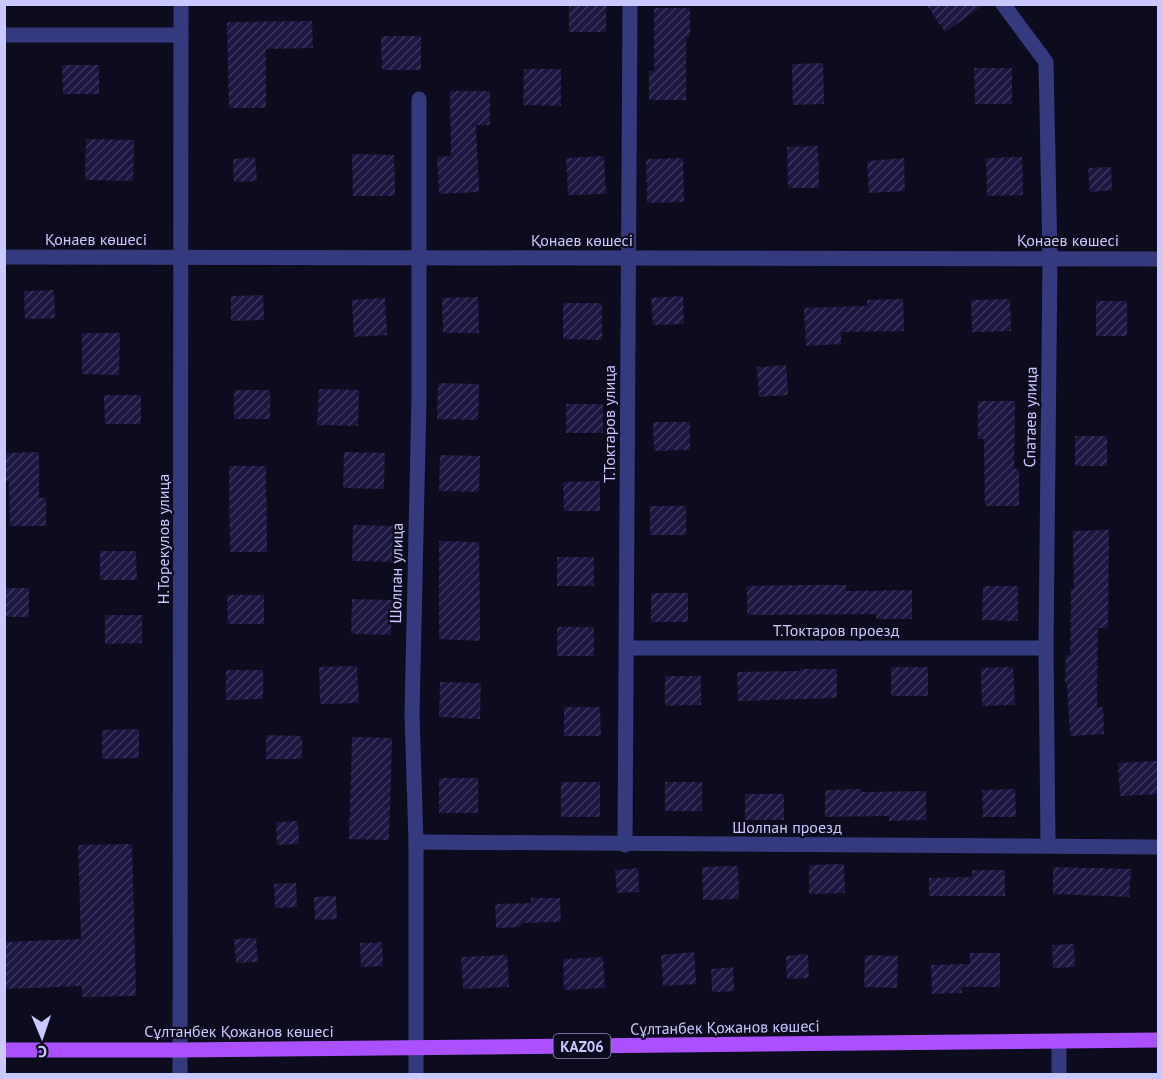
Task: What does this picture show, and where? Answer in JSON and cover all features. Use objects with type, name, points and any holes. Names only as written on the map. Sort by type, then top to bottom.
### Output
[{"type":"main road","name":"Сұлтанбек Қожанов көшесі","points":[[4,1050],[1158,1040]]},
{"type":"street","name":"Н.Торекулов улица","points":[[180,1074],[181,4]]},
{"type":"street","name":"Т.Токтаров улица","points":[[625,844],[630,4]]},
{"type":"street","name":"Спатаев улица","points":[[1003,4],[1046,62],[1050,258],[1046,648],[1048,845]]},
{"type":"street","points":[[4,35],[181,35]]},
{"type":"street","name":"Шолпан улица","points":[[416,1074],[416,842],[412,714],[419,399],[419,99]]},
{"type":"street","name":"Қонаев көшесі","points":[[4,257],[1158,259]]},
{"type":"street","name":"Т.Токтаров проезд","points":[[626,648],[1046,648]]},
{"type":"street","name":"Шолпан проезд","points":[[416,842],[1158,847]]},
{"type":"street","points":[[1059,1042],[1059,1074]]},
{"type":"building","points":[[569,4],[606,4],[606,32],[569,32]]},
{"type":"building","points":[[926,4],[985,4],[945,32]]},
{"type":"building","points":[[654,8],[690,8],[690,37],[686,37],[686,100],[649,100],[649,71],[654,71]]},
{"type":"building","points":[[312,21],[313,48],[266,49],[266,108],[229,108],[227,22]]},
{"type":"building","points":[[381,36],[421,36],[421,70],[382,70]]},
{"type":"building","points":[[823,63],[824,104],[793,105],[792,64]]},
{"type":"building","points":[[62,65],[99,65],[99,94],[63,94]]},
{"type":"building","points":[[974,68],[1012,68],[1012,104],[975,104]]},
{"type":"building","points":[[524,69],[561,69],[561,106],[523,105]]},
{"type":"building","points":[[450,91],[490,91],[490,125],[476,125],[479,192],[439,194],[437,157],[451,156]]},
{"type":"building","points":[[86,139],[134,140],[133,181],[85,180]]},
{"type":"building","points":[[818,146],[819,188],[788,188],[787,147]]},
{"type":"building","points":[[352,154],[394,155],[395,196],[353,196]]},
{"type":"building","points":[[604,156],[606,194],[568,195],[566,158]]},
{"type":"building","points":[[255,157],[257,181],[234,182],[233,159]]},
{"type":"building","points":[[1022,157],[1023,195],[987,196],[986,158]]},
{"type":"building","points":[[683,158],[684,202],[647,203],[646,159]]},
{"type":"building","points":[[904,158],[905,191],[869,193],[867,161]]},
{"type":"building","points":[[1111,167],[1112,190],[1090,192],[1088,168]]},
{"type":"building","points":[[54,290],[55,318],[25,319],[24,291]]},
{"type":"building","points":[[263,295],[264,320],[231,321],[231,296]]},
{"type":"building","points":[[683,296],[684,324],[653,325],[651,298]]},
{"type":"building","points":[[478,297],[479,333],[443,333],[442,298]]},
{"type":"building","points":[[385,298],[387,335],[354,337],[352,300]]},
{"type":"building","points":[[903,299],[904,331],[841,332],[841,344],[806,346],[804,308],[867,306],[867,300]]},
{"type":"building","points":[[1010,299],[1011,331],[972,332],[971,300]]},
{"type":"building","points":[[1096,301],[1127,301],[1127,336],[1096,336]]},
{"type":"building","points":[[563,303],[602,303],[602,340],[563,339]]},
{"type":"building","points":[[82,333],[120,333],[119,375],[82,374]]},
{"type":"building","points":[[786,365],[788,395],[759,397],[757,367]]},
{"type":"building","points":[[438,383],[479,384],[478,420],[437,419]]},
{"type":"building","points":[[319,389],[359,390],[358,426],[317,425]]},
{"type":"building","points":[[234,390],[270,390],[270,419],[234,419]]},
{"type":"building","points":[[104,395],[141,395],[141,424],[105,424]]},
{"type":"building","points":[[978,401],[1015,401],[1014,469],[1019,469],[1019,506],[985,506],[984,439],[978,439]]},
{"type":"building","points":[[566,404],[603,404],[603,433],[566,433]]},
{"type":"building","points":[[653,422],[690,422],[690,450],[654,451]]},
{"type":"building","points":[[1075,436],[1107,436],[1107,466],[1075,466]]},
{"type":"building","points":[[39,452],[39,498],[46,498],[46,526],[10,526],[9,481],[4,481],[4,453]]},
{"type":"building","points":[[344,452],[385,453],[384,489],[343,488]]},
{"type":"building","points":[[440,455],[480,456],[479,492],[439,491]]},
{"type":"building","points":[[229,466],[266,466],[267,552],[230,552]]},
{"type":"building","points":[[600,481],[600,511],[564,511],[563,482]]},
{"type":"building","points":[[650,506],[686,506],[686,535],[650,535]]},
{"type":"building","points":[[353,525],[393,526],[392,562],[352,561]]},
{"type":"building","points":[[1109,530],[1108,628],[1098,628],[1097,707],[1103,707],[1104,734],[1070,736],[1067,683],[1065,683],[1066,655],[1070,655],[1071,589],[1074,589],[1073,531]]},
{"type":"building","points":[[439,541],[479,542],[480,641],[439,639]]},
{"type":"building","points":[[100,551],[136,551],[137,580],[100,580]]},
{"type":"building","points":[[557,557],[594,557],[594,586],[557,586]]},
{"type":"building","points":[[846,585],[846,591],[912,590],[912,619],[876,619],[876,614],[747,615],[747,586]]},
{"type":"building","points":[[983,586],[1018,586],[1018,621],[982,620]]},
{"type":"building","points":[[4,588],[29,588],[29,617],[4,617]]},
{"type":"building","points":[[651,593],[688,593],[688,622],[651,622]]},
{"type":"building","points":[[227,595],[264,595],[264,624],[228,624]]},
{"type":"building","points":[[352,599],[392,600],[391,635],[351,634]]},
{"type":"building","points":[[105,615],[142,615],[142,643],[105,644]]},
{"type":"building","points":[[557,627],[594,627],[594,656],[557,656]]},
{"type":"building","points":[[357,666],[359,703],[320,704],[319,667]]},
{"type":"building","points":[[891,667],[928,667],[928,696],[891,696]]},
{"type":"building","points":[[1013,667],[1015,705],[982,706],[981,668]]},
{"type":"building","points":[[800,669],[837,669],[837,698],[738,701],[737,672],[800,671]]},
{"type":"building","points":[[226,670],[263,670],[263,699],[226,700]]},
{"type":"building","points":[[665,676],[701,676],[701,705],[665,706]]},
{"type":"building","points":[[440,682],[481,683],[480,719],[439,717]]},
{"type":"building","points":[[564,707],[600,707],[601,736],[564,736]]},
{"type":"building","points":[[139,729],[139,758],[102,759],[102,730]]},
{"type":"building","points":[[266,735],[302,736],[302,759],[266,759]]},
{"type":"building","points":[[352,737],[392,738],[389,840],[349,839]]},
{"type":"building","points":[[1158,761],[1158,794],[1120,796],[1118,763]]},
{"type":"building","points":[[439,778],[478,778],[478,813],[439,813]]},
{"type":"building","points":[[561,782],[600,782],[600,817],[561,817]]},
{"type":"building","points":[[665,782],[702,782],[702,811],[665,811]]},
{"type":"building","points":[[861,789],[861,792],[926,791],[926,820],[889,821],[889,816],[825,817],[825,790]]},
{"type":"building","points":[[1015,789],[1016,817],[983,817],[982,790]]},
{"type":"building","points":[[745,794],[784,794],[784,820],[745,820]]},
{"type":"building","points":[[298,821],[299,844],[277,845],[276,822]]},
{"type":"building","points":[[132,844],[136,996],[82,997],[82,986],[4,989],[4,942],[81,939],[78,845]]},
{"type":"building","points":[[844,864],[845,893],[809,894],[809,865]]},
{"type":"building","points":[[738,866],[739,899],[703,900],[702,867]]},
{"type":"building","points":[[1053,867],[1131,869],[1129,897],[1053,894]]},
{"type":"building","points":[[638,868],[639,892],[617,893],[615,870]]},
{"type":"building","points":[[972,870],[1005,870],[1005,896],[929,896],[929,878],[972,877]]},
{"type":"building","points":[[296,883],[297,907],[275,908],[274,884]]},
{"type":"building","points":[[336,896],[337,919],[315,920],[314,897]]},
{"type":"building","points":[[531,898],[560,898],[561,922],[521,923],[521,927],[496,928],[495,904],[531,903]]},
{"type":"building","points":[[256,938],[258,962],[236,963],[234,939]]},
{"type":"building","points":[[382,942],[383,966],[361,967],[360,943]]},
{"type":"building","points":[[1074,944],[1075,967],[1053,968],[1052,945]]},
{"type":"building","points":[[694,952],[696,984],[663,986],[661,955]]},
{"type":"building","points":[[970,953],[1000,953],[1000,987],[962,987],[962,993],[932,994],[931,965],[970,964]]},
{"type":"building","points":[[808,954],[809,978],[787,979],[786,956]]},
{"type":"building","points":[[507,955],[509,987],[463,989],[461,957]]},
{"type":"building","points":[[865,955],[898,956],[897,988],[864,987]]},
{"type":"building","points":[[603,957],[605,988],[564,990],[563,959]]},
{"type":"building","points":[[733,967],[734,991],[712,992],[711,969]]}]
